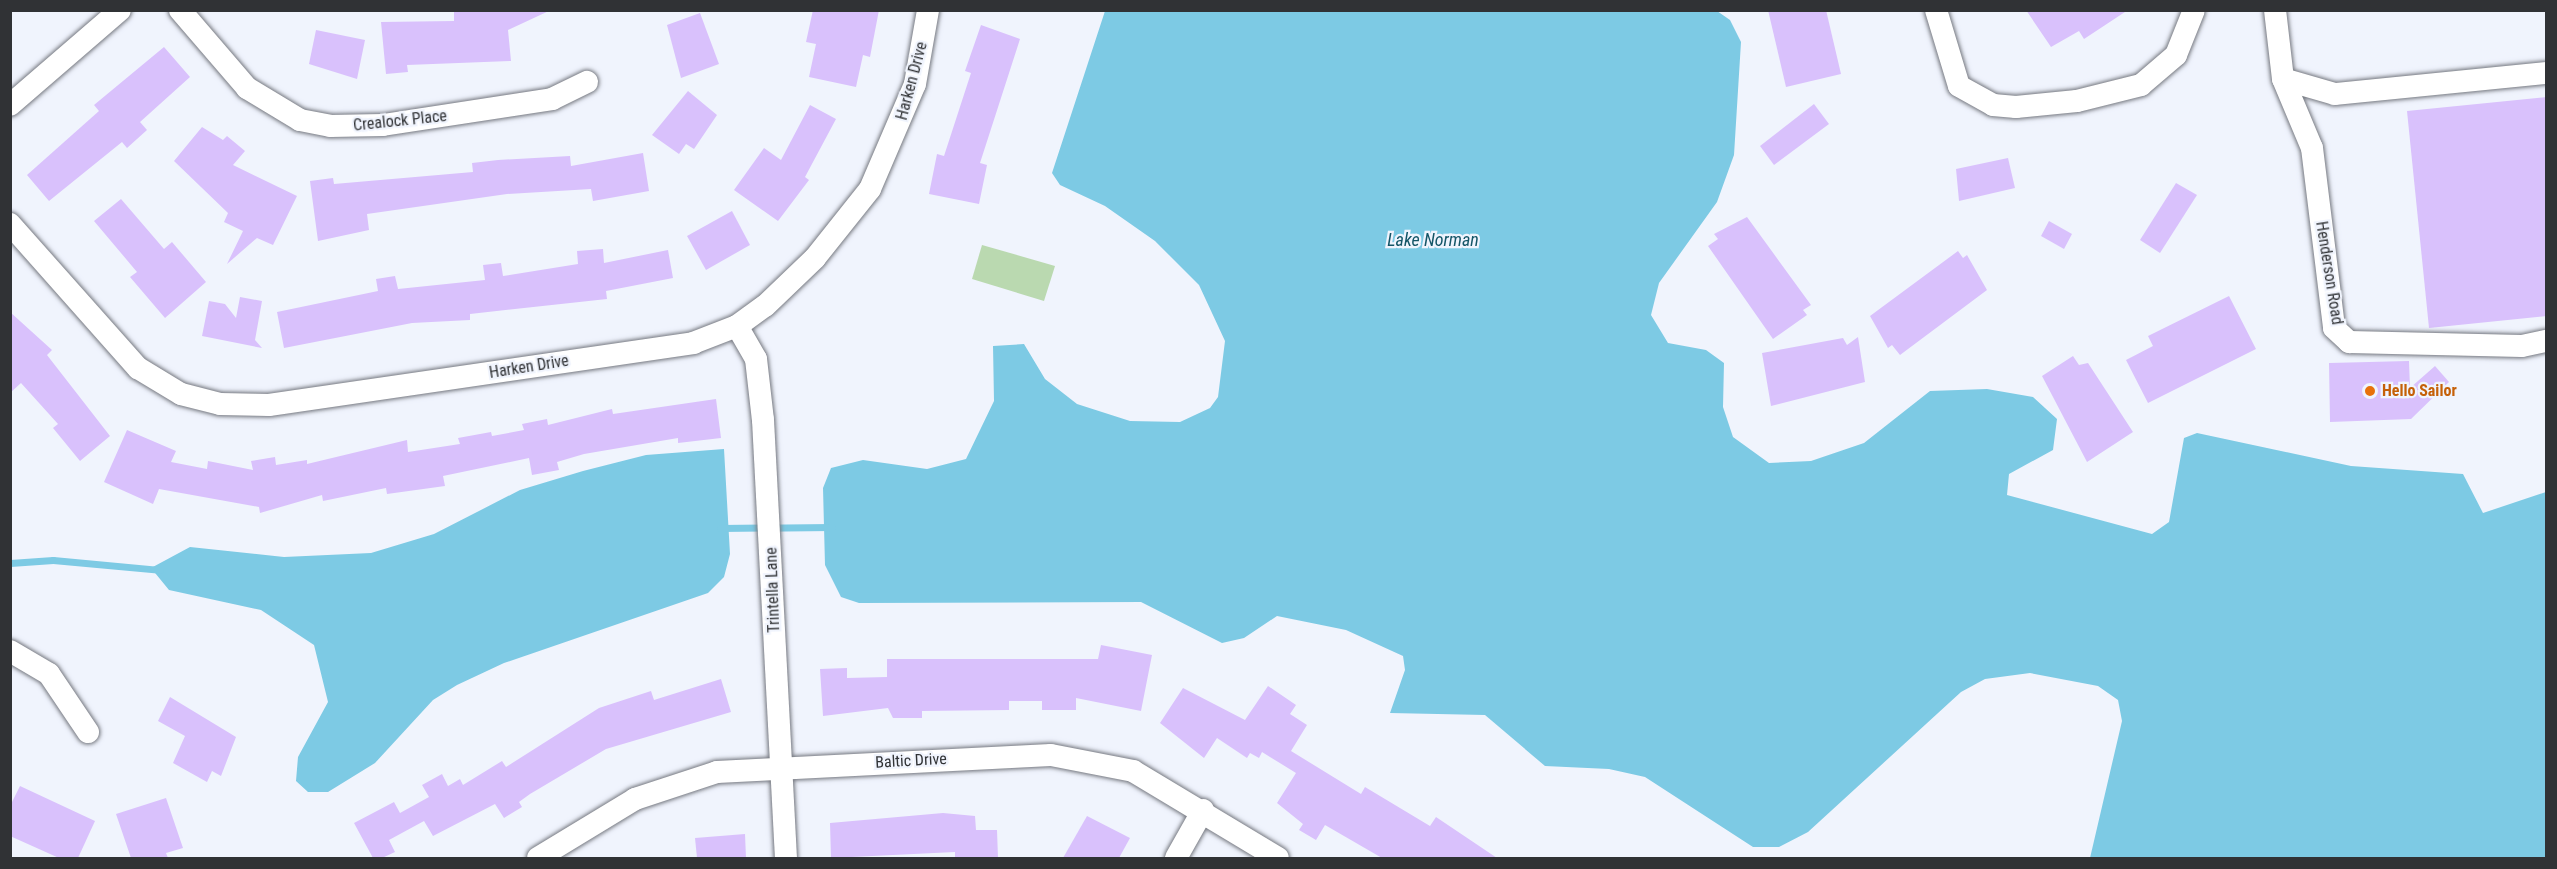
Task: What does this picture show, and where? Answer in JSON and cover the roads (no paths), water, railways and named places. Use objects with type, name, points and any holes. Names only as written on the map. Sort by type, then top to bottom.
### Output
[{"type":"street","points":[[10,105],[120,10]]},
{"type":"street","name":"Crealock Place","points":[[180,10],[247,88],[300,120],[330,126],[383,125],[552,99],[587,82]]},
{"type":"street","name":"Harken Drive","points":[[10,224],[138,368],[181,394],[219,404],[269,405],[651,350],[737,326],[815,258],[872,186],[915,84],[928,10]]},
{"type":"street","points":[[1936,10],[1959,86],[1993,105],[2016,107],[2077,101],[2141,85],[2176,55],[2194,10]]},
{"type":"street","name":"Henderson Road","points":[[2275,10],[2283,79],[2312,148],[2334,328],[2349,342],[2522,346],[2547,341]]},
{"type":"street","points":[[2283,79],[2336,94],[2547,74]]},
{"type":"street","name":"Trintella Lane","points":[[737,326],[756,359],[763,420],[786,858]]},
{"type":"street","points":[[10,651],[50,674],[88,732]]},
{"type":"street","name":"Baltic Drive","points":[[538,858],[635,799],[717,772],[780,767],[1079,756],[1133,771],[1203,810],[1278,858]]},
{"type":"street","points":[[1176,858],[1203,810]]},
{"type":"water","name":"Lake Norman","points":[[1105,11],[1717,11],[1730,20],[1741,42],[1734,155],[1717,202],[1659,283],[1651,315],[1668,343],[1706,350],[1724,363],[1723,407],[1733,437],[1769,463],[1811,461],[1864,443],[1930,391],[1987,389],[2033,397],[2057,419],[2053,450],[2009,474],[2007,495],[2152,534],[2169,522],[2184,438],[2197,433],[2351,466],[2463,474],[2483,513],[2546,492],[2546,858],[2090,858],[2122,721],[2118,700],[2098,686],[2030,673],[1985,679],[1961,692],[1808,832],[1779,847],[1753,847],[1645,777],[1609,769],[1545,766],[1485,715],[1390,713],[1405,670],[1403,656],[1346,630],[1277,616],[1244,638],[1222,643],[1141,602],[859,603],[841,597],[825,565],[823,488],[831,468],[863,460],[927,469],[966,459],[994,401],[993,346],[1024,344],[1045,379],[1077,404],[1130,421],[1180,422],[1210,408],[1218,397],[1225,341],[1199,285],[1155,241],[1105,206],[1060,185],[1052,173]]},
{"type":"water","points":[[724,449],[730,554],[724,577],[708,593],[504,663],[457,685],[433,700],[375,763],[328,792],[308,792],[296,781],[298,757],[328,702],[314,645],[261,610],[169,590],[151,568],[190,547],[284,557],[371,553],[434,534],[520,490],[583,471],[646,455]]},
{"type":"waterway","points":[[720,528],[832,527]]},
{"type":"waterway","points":[[10,563],[53,560],[160,570]]},
{"type":"place","name":"Hello Sailor","points":[[2370,391]]}]
